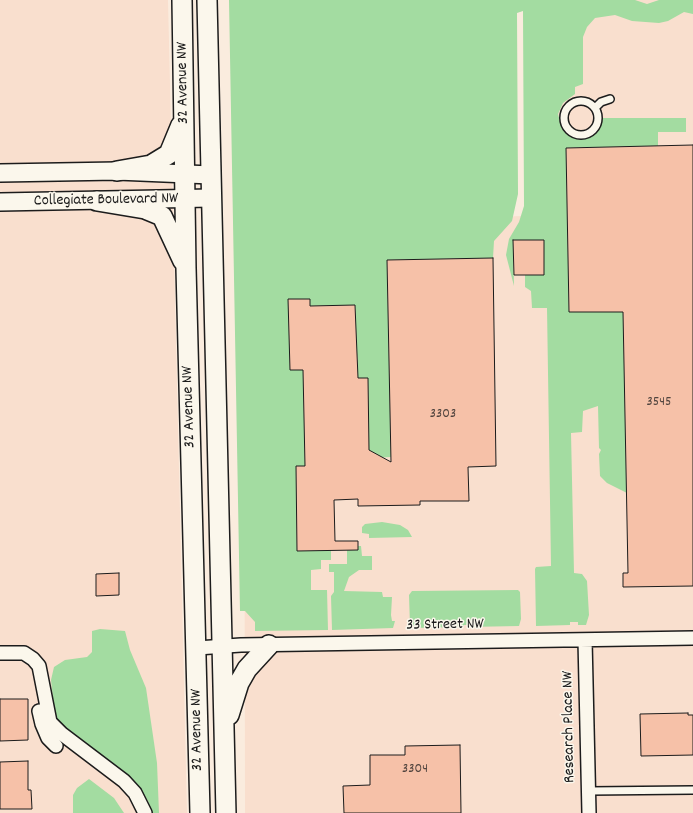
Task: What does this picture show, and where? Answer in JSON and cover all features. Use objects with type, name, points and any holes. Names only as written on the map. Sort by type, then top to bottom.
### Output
[{"type":"main road","name":"32 Avenue NW","points":[[182,0],[186,268],[197,648],[200,813]]},
{"type":"main road","name":"32 Avenue NW","points":[[207,0],[226,813]]},
{"type":"main road","points":[[118,171],[151,165],[168,154],[184,119]]},
{"type":"main road","points":[[97,201],[145,209],[162,216],[186,268]]},
{"type":"main road","points":[[223,732],[239,683],[247,669],[269,645]]},
{"type":"street","name":"Collegiate Boulevard NW","points":[[0,173],[118,171],[211,175]]},
{"type":"street","name":"Collegiate Boulevard NW","points":[[0,202],[211,198]]},
{"type":"street","name":"33 Street NW","points":[[197,648],[269,645],[693,638]]},
{"type":"street","name":"Research Place NW","points":[[585,640],[589,813]]},
{"type":"street","points":[[0,653],[24,653],[39,666],[41,680],[44,686],[46,710],[50,722],[62,734],[124,781],[135,793],[145,813]]},
{"type":"street","points":[[41,680],[38,686],[39,711],[42,724],[48,738],[56,746]]},
{"type":"lane","points":[[595,108],[601,102],[610,98]]},
{"type":"lane","points":[[581,101],[586,102],[595,108],[598,118],[597,123],[590,132],[580,134],[570,130],[565,120],[565,114],[571,105],[581,101]]},
{"type":"lane","points":[[588,791],[693,790]]},
{"type":"shaded area","points":[[0,0],[168,0],[187,813],[0,813]]},
{"type":"shaded area","points":[[555,0],[693,0],[693,813],[245,813],[244,224],[560,215]]},
{"type":"green space","points":[[229,0],[635,0],[647,4],[659,0],[693,0],[693,14],[684,12],[668,21],[659,23],[632,21],[615,15],[595,18],[587,27],[583,37],[583,84],[575,87],[575,94],[563,103],[558,114],[565,132],[581,138],[590,136],[597,131],[603,118],[686,118],[686,132],[658,132],[658,146],[566,148],[569,312],[623,312],[627,493],[607,483],[600,476],[599,454],[601,450],[599,448],[598,406],[583,411],[582,432],[571,433],[574,573],[582,574],[587,581],[589,615],[586,625],[578,625],[578,622],[570,622],[570,625],[536,626],[535,569],[536,567],[551,566],[547,308],[532,308],[531,291],[525,287],[525,275],[544,275],[544,240],[513,241],[514,286],[506,255],[509,239],[519,222],[524,206],[523,11],[517,13],[518,194],[512,221],[494,241],[493,258],[387,260],[391,457],[372,458],[369,452],[368,378],[354,378],[356,360],[358,360],[356,354],[355,305],[310,306],[310,299],[289,299],[290,370],[303,370],[305,464],[307,464],[307,466],[296,467],[297,551],[331,550],[331,560],[321,560],[321,569],[311,570],[311,590],[327,590],[328,630],[255,631],[255,622],[245,611],[240,611]]},
{"type":"green space","points":[[382,522],[400,525],[408,530],[412,537],[369,538],[369,534],[362,533],[362,527],[365,524]]},
{"type":"green space","points":[[358,541],[358,546],[361,546],[362,556],[372,556],[372,570],[359,570],[349,577],[344,591],[382,592],[383,597],[392,597],[391,615],[392,621],[395,621],[393,628],[332,630],[331,596],[334,592],[334,572],[329,572],[329,564],[347,564],[347,542]]},
{"type":"green space","points":[[518,590],[520,592],[521,619],[519,626],[467,627],[467,625],[464,625],[464,627],[411,628],[410,626],[409,595],[412,591]]},
{"type":"green space","points":[[100,629],[125,631],[130,650],[146,688],[157,763],[159,813],[152,813],[148,801],[136,784],[61,726],[55,718],[51,680],[54,667],[65,660],[87,657],[92,652],[92,631]]},
{"type":"green space","points":[[89,779],[114,798],[124,813],[73,813],[73,795],[77,788]]},
{"type":"building","points":[[693,145],[693,586],[623,587],[623,573],[628,573],[623,312],[569,312],[566,148]]},
{"type":"building","points":[[513,240],[544,240],[544,275],[514,275]]},
{"type":"building","points":[[493,258],[496,466],[468,467],[469,501],[420,501],[420,505],[358,506],[358,499],[334,500],[335,541],[358,541],[358,550],[297,551],[296,466],[305,466],[303,370],[290,370],[288,299],[310,299],[310,306],[355,305],[358,378],[368,378],[369,450],[391,462],[387,260]]},
{"type":"building","points":[[119,573],[119,595],[96,596],[96,574]]},
{"type":"building","points":[[0,699],[28,699],[28,740],[0,741]]},
{"type":"building","points":[[688,713],[688,715],[693,715],[693,755],[641,756],[640,714]]},
{"type":"building","points":[[460,745],[461,813],[344,813],[343,786],[370,785],[370,755],[405,755],[405,746]]},
{"type":"building","points":[[28,761],[28,790],[31,790],[32,809],[0,809],[0,762]]}]
